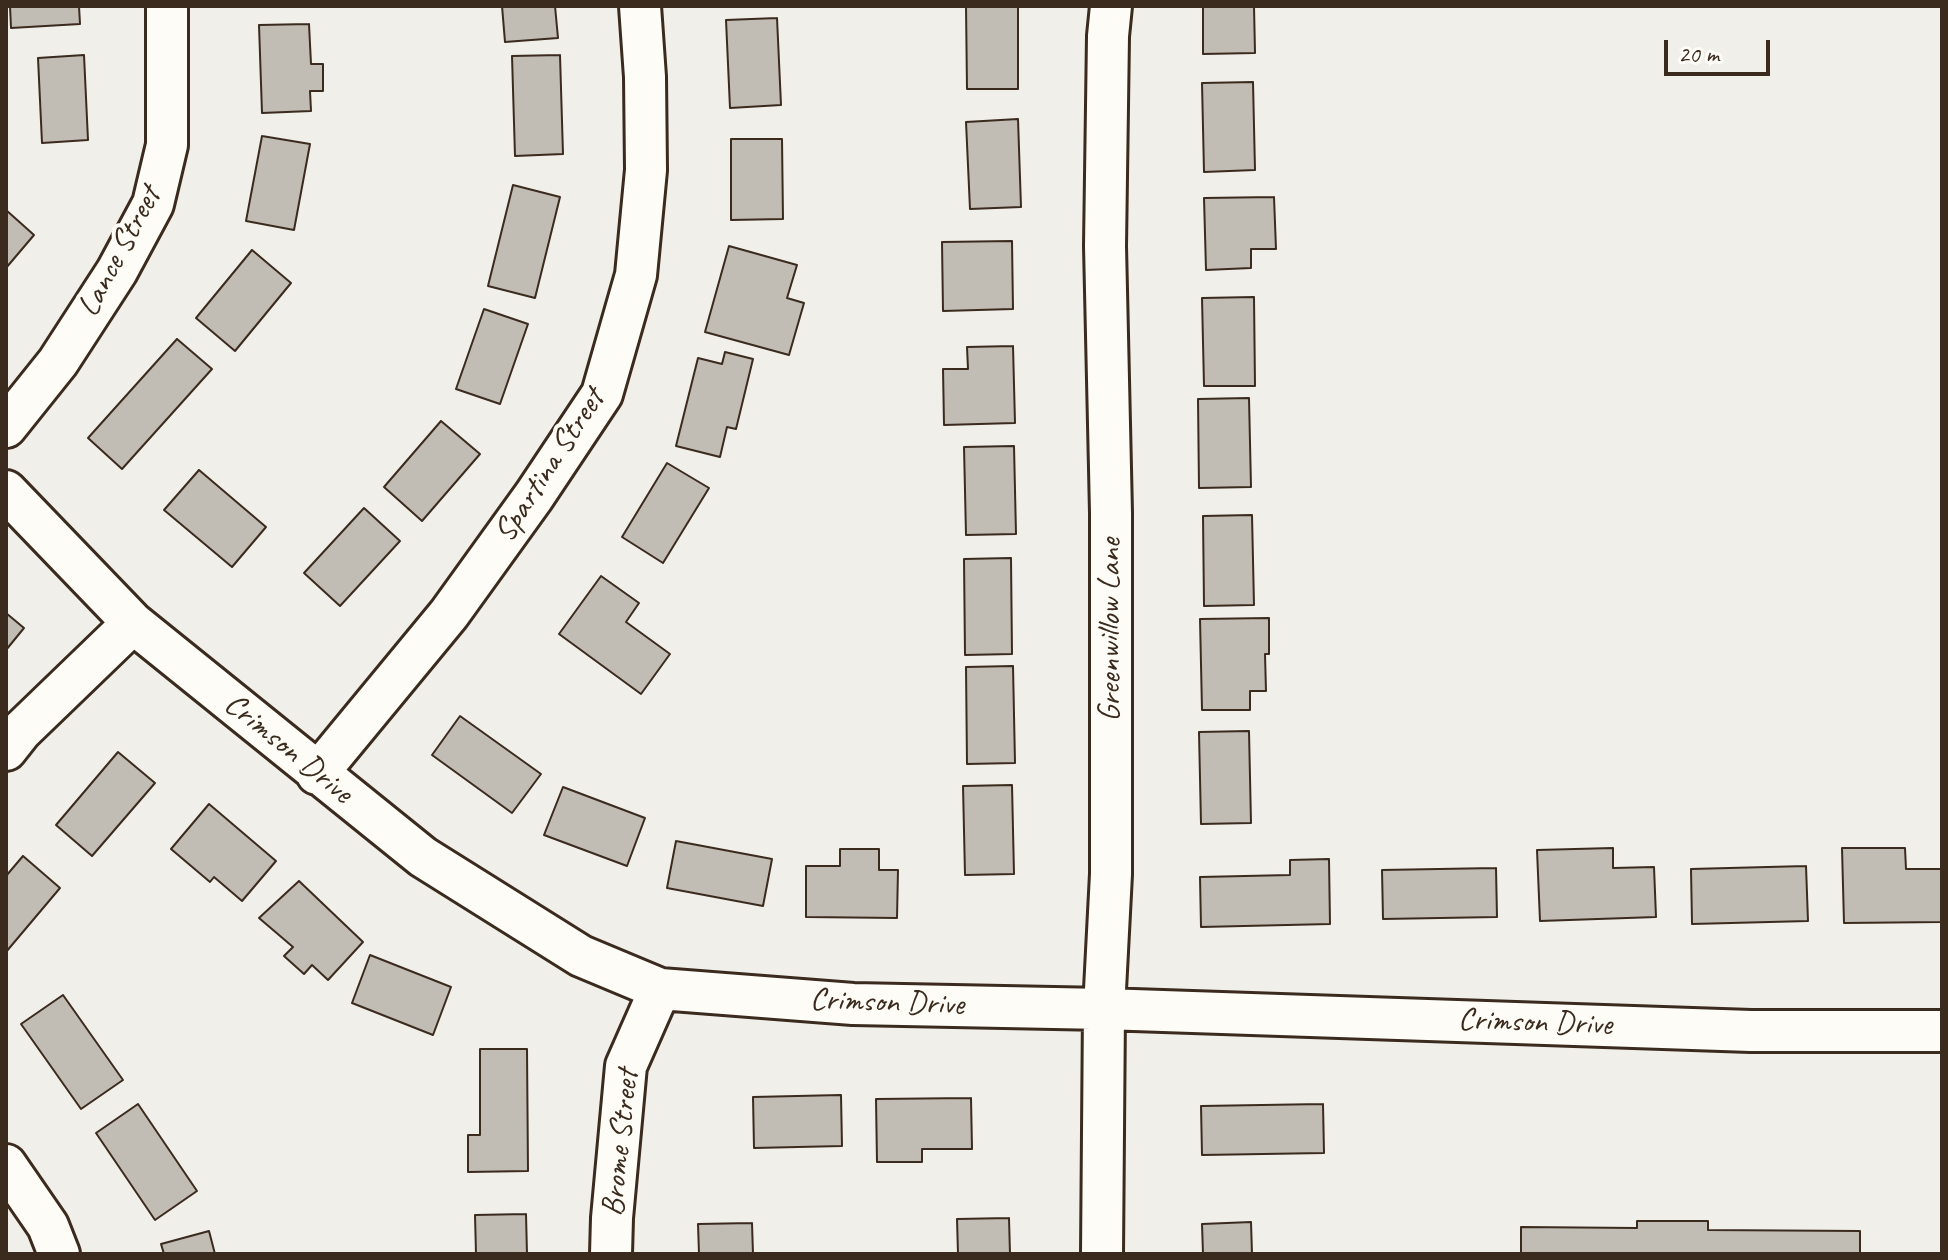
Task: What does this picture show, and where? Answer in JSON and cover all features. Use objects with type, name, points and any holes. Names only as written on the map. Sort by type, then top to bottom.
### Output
[{"type":"street","name":"Lance Street","points":[[6,427],[58,362],[117,271],[153,204],[167,145],[167,6]]},
{"type":"street","name":"Spartina Street","points":[[317,774],[449,614],[534,496],[602,394],[638,260],[646,170],[645,77],[640,6]]},
{"type":"street","name":"Greenwillow Lane","points":[[1102,1254],[1104,1009],[1111,874],[1111,513],[1105,246],[1111,6]]},
{"type":"street","name":"Crimson Drive","points":[[6,491],[133,623],[423,857],[581,956],[660,989],[853,1004],[1104,1009],[1751,1031],[1942,1031]]},
{"type":"street","points":[[6,750],[21,731],[133,623]]},
{"type":"street","name":"Brome Street","points":[[611,1254],[626,1066],[660,989]]},
{"type":"street","points":[[6,1165],[48,1226],[59,1254]]},
{"type":"building","points":[[10,6],[79,6],[80,24],[11,28]]},
{"type":"building","points":[[502,6],[555,6],[558,38],[505,42]]},
{"type":"building","points":[[966,6],[1018,6],[1018,89],[967,89]]},
{"type":"building","points":[[1203,6],[1254,6],[1255,53],[1203,54]]},
{"type":"building","points":[[777,18],[781,105],[730,108],[726,20]]},
{"type":"building","points":[[309,24],[311,64],[323,64],[323,91],[310,91],[311,111],[262,113],[259,25]]},
{"type":"building","points":[[84,55],[88,140],[42,143],[38,58]]},
{"type":"building","points":[[560,55],[563,154],[515,156],[512,56]]},
{"type":"building","points":[[1253,82],[1255,170],[1204,172],[1202,83]]},
{"type":"building","points":[[1018,119],[1021,207],[970,209],[966,122]]},
{"type":"building","points":[[262,136],[310,144],[294,230],[246,221]]},
{"type":"building","points":[[731,139],[782,139],[783,219],[731,220]]},
{"type":"building","points":[[513,185],[560,197],[535,298],[488,286]]},
{"type":"building","points":[[1274,197],[1276,249],[1251,249],[1251,268],[1206,270],[1204,198]]},
{"type":"building","points":[[6,210],[34,235],[6,268]]},
{"type":"building","points":[[1012,241],[1013,309],[943,311],[942,242]]},
{"type":"building","points":[[729,246],[797,265],[787,298],[804,303],[789,355],[705,332]]},
{"type":"building","points":[[252,250],[291,283],[235,351],[196,318]]},
{"type":"building","points":[[1254,297],[1255,386],[1204,386],[1202,298]]},
{"type":"building","points":[[484,309],[528,324],[500,404],[456,389]]},
{"type":"building","points":[[177,339],[212,369],[122,469],[88,438]]},
{"type":"building","points":[[1013,346],[1015,423],[944,425],[943,369],[968,369],[967,347]]},
{"type":"building","points":[[725,352],[753,359],[736,429],[727,427],[720,457],[676,446],[698,358],[722,364]]},
{"type":"building","points":[[1249,398],[1251,487],[1199,488],[1198,399]]},
{"type":"building","points":[[441,421],[480,454],[422,521],[384,487]]},
{"type":"building","points":[[1014,446],[1016,534],[966,535],[964,447]]},
{"type":"building","points":[[667,463],[709,488],[663,563],[622,537]]},
{"type":"building","points":[[199,470],[266,527],[232,567],[164,510]]},
{"type":"building","points":[[364,508],[400,541],[340,606],[304,573]]},
{"type":"building","points":[[1252,515],[1254,605],[1204,606],[1203,516]]},
{"type":"building","points":[[1011,558],[1012,654],[965,655],[964,559]]},
{"type":"building","points":[[601,576],[639,603],[626,622],[670,654],[641,694],[559,634]]},
{"type":"building","points":[[6,613],[24,628],[6,650]]},
{"type":"building","points":[[1269,618],[1269,654],[1265,654],[1266,691],[1250,691],[1250,710],[1202,710],[1200,619]]},
{"type":"building","points":[[1013,666],[1015,763],[967,764],[966,667]]},
{"type":"building","points":[[460,716],[541,774],[512,813],[432,755]]},
{"type":"building","points":[[1249,731],[1251,823],[1201,824],[1199,732]]},
{"type":"building","points":[[118,752],[155,783],[92,856],[56,825]]},
{"type":"building","points":[[1012,785],[1014,874],[965,875],[963,786]]},
{"type":"building","points":[[563,787],[645,818],[627,866],[544,835]]},
{"type":"building","points":[[209,804],[276,861],[242,901],[214,877],[210,882],[171,849]]},
{"type":"building","points":[[676,841],[772,859],[763,906],[667,888]]},
{"type":"building","points":[[1613,848],[1613,868],[1654,867],[1656,917],[1540,921],[1537,850]]},
{"type":"building","points":[[1842,848],[1905,848],[1906,869],[1942,869],[1942,922],[1844,923]]},
{"type":"building","points":[[840,849],[879,849],[879,870],[898,870],[897,918],[806,917],[806,866],[840,866]]},
{"type":"building","points":[[23,856],[60,888],[6,952],[6,876]]},
{"type":"building","points":[[1329,859],[1330,924],[1201,927],[1200,877],[1290,875],[1290,860]]},
{"type":"building","points":[[1806,866],[1808,921],[1692,924],[1691,869]]},
{"type":"building","points":[[1496,868],[1497,917],[1383,919],[1382,870]]},
{"type":"building","points":[[299,881],[363,942],[328,980],[312,965],[304,974],[284,956],[293,947],[259,918]]},
{"type":"building","points":[[370,955],[451,987],[433,1035],[352,1003]]},
{"type":"building","points":[[63,995],[123,1080],[81,1109],[21,1024]]},
{"type":"building","points":[[480,1049],[527,1049],[528,1171],[468,1172],[468,1135],[480,1135]]},
{"type":"building","points":[[841,1095],[842,1146],[754,1148],[753,1097]]},
{"type":"building","points":[[971,1098],[972,1149],[922,1149],[922,1162],[877,1162],[876,1099]]},
{"type":"building","points":[[138,1104],[197,1191],[155,1220],[96,1133]]},
{"type":"building","points":[[1323,1104],[1324,1153],[1202,1155],[1201,1106]]},
{"type":"building","points":[[526,1214],[527,1254],[476,1254],[475,1215]]},
{"type":"building","points":[[1009,1218],[1010,1254],[958,1254],[957,1219]]},
{"type":"building","points":[[1637,1221],[1708,1221],[1708,1230],[1860,1231],[1860,1254],[1521,1254],[1521,1227],[1637,1228]]},
{"type":"building","points":[[1251,1222],[1252,1254],[1203,1254],[1202,1224]]},
{"type":"building","points":[[752,1223],[753,1254],[699,1254],[698,1224]]},
{"type":"building","points":[[209,1231],[215,1254],[164,1254],[161,1244]]}]
